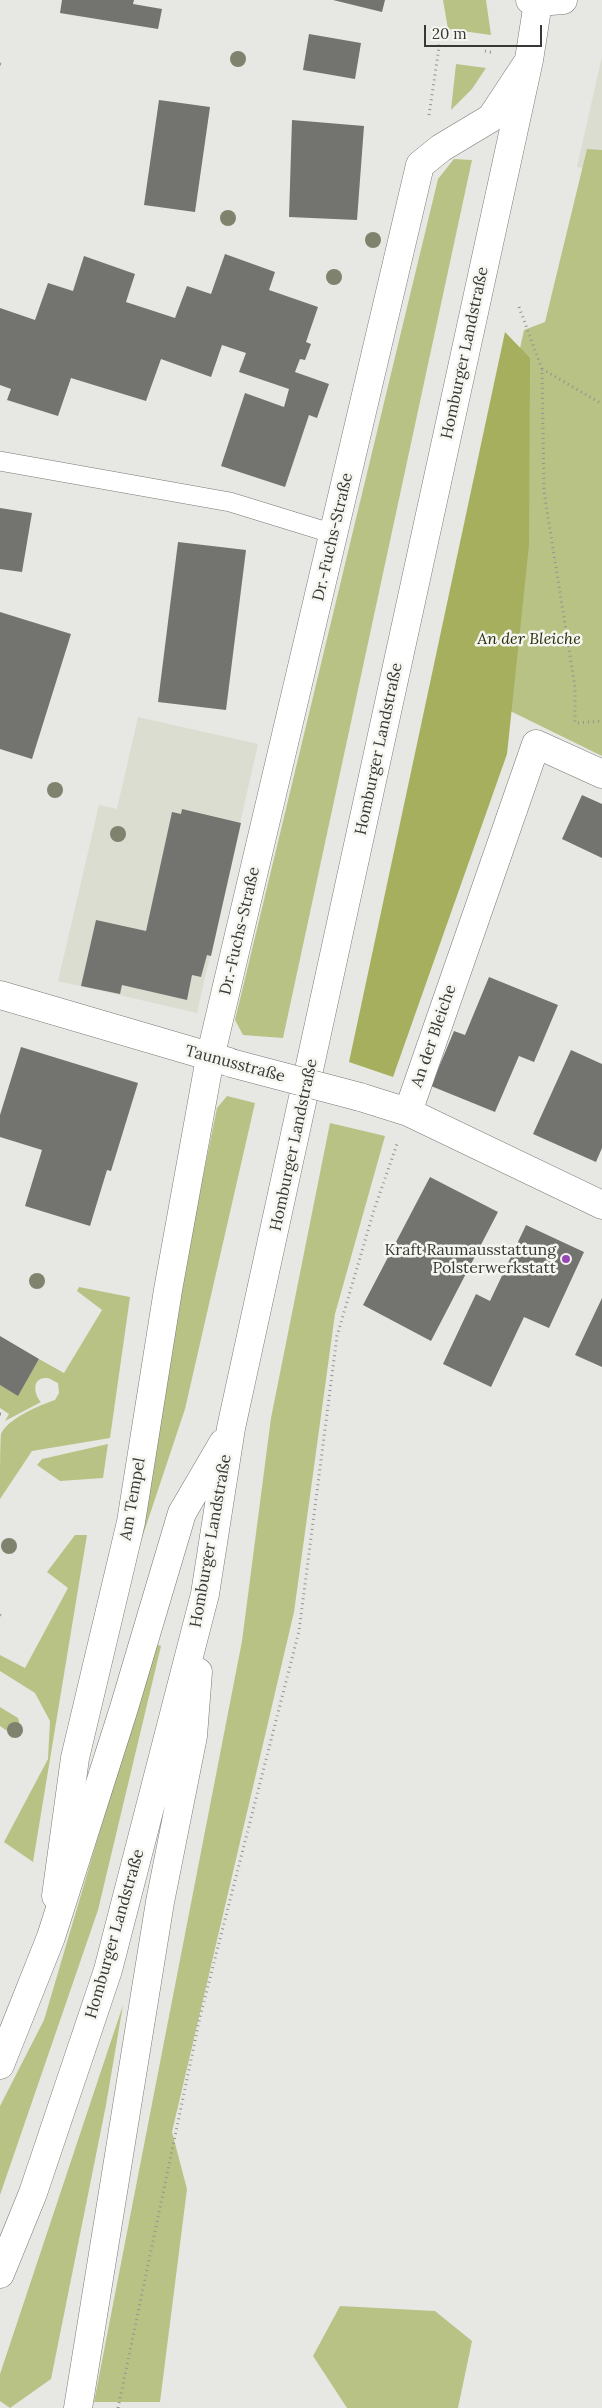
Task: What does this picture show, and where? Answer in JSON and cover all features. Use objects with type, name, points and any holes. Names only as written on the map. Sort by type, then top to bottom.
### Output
[{"type":"street","name":"Homburger Landstraße","points":[[0,2274],[33,2192],[108,1970],[205,1594],[231,1428],[544,1]]},
{"type":"street","points":[[420,165],[441,148],[491,118],[530,60]]},
{"type":"street","name":"Dr.-Fuchs-Straße","points":[[221,1061],[334,534],[420,165]]},
{"type":"street","name":"An der Bleiche","points":[[408,1112],[536,744],[602,774]]},
{"type":"street","name":"Taunusstraße","points":[[0,995],[221,1061],[360,1097],[408,1112],[602,1206]]},
{"type":"street","name":"Am Tempel","points":[[51,1937],[75,1758],[130,1522],[168,1290],[221,1061]]},
{"type":"street","points":[[0,2064],[51,1937],[124,1708],[182,1513],[231,1428]]},
{"type":"street","points":[[78,2408],[160,1902],[193,1736],[205,1594]]},
{"type":"lane","points":[[0,461],[230,502],[334,534]]},
{"type":"path","points":[[420,165],[440,41]]},
{"type":"path","points":[[519,307],[542,369],[544,492],[575,688],[576,724],[560,754]]},
{"type":"path","points":[[542,369],[602,404]]},
{"type":"path","points":[[576,724],[602,721]]},
{"type":"path","points":[[118,2408],[200,2017],[299,1631],[337,1336],[374,1210],[408,1112]]},
{"type":"shaded area","points":[[602,56],[602,170],[577,167]]},
{"type":"shaded area","points":[[138,717],[258,744],[197,1013],[58,981],[99,805],[117,809]]},
{"type":"green space","points":[[443,0],[486,0],[491,35],[448,29]]},
{"type":"green space","points":[[456,64],[486,68],[472,89],[451,110]]},
{"type":"green space","name":"An der Bleiche","points":[[587,149],[602,150],[602,756],[447,680],[524,330],[545,322]]},
{"type":"green space","points":[[454,159],[472,160],[283,1038],[243,1035],[235,1020],[438,179]]},
{"type":"green space","points":[[505,332],[530,358],[529,545],[507,754],[393,1077],[349,1062]]},
{"type":"green space","points":[[227,1096],[255,1103],[185,1409],[141,1541],[179,1293],[217,1108]]},
{"type":"green space","points":[[330,1123],[385,1136],[335,1314],[294,1612],[172,2132],[187,2189],[160,2402],[94,2402],[242,1641],[271,1418]]},
{"type":"green space","points":[[79,1287],[130,1297],[110,1438],[32,1451],[0,1499],[1,1434],[4,1428],[33,1409],[55,1400],[59,1393],[58,1383],[48,1378],[38,1380],[35,1387],[41,1402],[5,1421],[9,1414],[0,1408],[0,1385],[18,1395],[39,1359],[64,1373],[102,1310],[77,1291]]},
{"type":"green space","points":[[108,1444],[103,1478],[60,1481],[37,1465],[42,1459]]},
{"type":"green space","points":[[75,1535],[87,1535],[33,1862],[4,1842],[48,1759],[50,1721],[35,1693],[0,1671],[0,1655],[25,1668],[68,1588],[47,1572]]},
{"type":"green space","points":[[155,1644],[161,1646],[98,1910],[0,2195],[0,2106],[44,2020]]},
{"type":"green space","points":[[0,1707],[18,1718],[22,1732],[16,1737],[0,1726]]},
{"type":"green space","points":[[123,2005],[106,2105],[51,2379],[10,2408],[0,2401],[0,2374]]},
{"type":"green space","points":[[340,2306],[435,2311],[472,2341],[458,2408],[347,2408],[313,2356]]},
{"type":"building","points":[[62,0],[134,0],[133,4],[162,9],[158,29],[60,13]]},
{"type":"building","points":[[333,0],[385,0],[382,12]]},
{"type":"building","points":[[309,34],[361,43],[355,79],[303,70]]},
{"type":"building","points":[[159,100],[210,107],[195,212],[144,205]]},
{"type":"building","points":[[292,120],[364,126],[357,220],[289,217]]},
{"type":"building","points":[[225,254],[275,272],[269,290],[318,307],[306,342],[311,344],[305,360],[300,359],[295,372],[329,384],[317,418],[309,415],[285,487],[221,466],[245,393],[284,407],[289,389],[239,372],[246,353],[222,345],[211,377],[161,359],[146,401],[71,378],[58,416],[7,400],[11,389],[0,385],[0,308],[35,320],[48,283],[73,291],[84,256],[135,274],[126,302],[175,318],[187,286],[211,294]]},
{"type":"building","points":[[0,508],[32,513],[22,572],[0,569]]},
{"type":"building","points":[[178,542],[246,550],[226,710],[158,702]]},
{"type":"building","points":[[0,612],[71,634],[32,759],[0,749]]},
{"type":"building","points":[[582,795],[602,804],[602,858],[562,839]]},
{"type":"building","points":[[182,809],[241,823],[211,956],[207,955],[201,977],[192,975],[187,1000],[122,985],[120,994],[81,986],[96,920],[146,931],[172,812],[181,814]]},
{"type":"building","points":[[489,977],[558,1005],[534,1062],[519,1056],[495,1112],[431,1086],[454,1031],[465,1035]]},
{"type":"building","points":[[21,1047],[138,1083],[111,1171],[107,1170],[90,1226],[25,1206],[42,1150],[0,1137],[0,1115]]},
{"type":"building","points":[[571,1050],[602,1064],[602,1148],[596,1162],[533,1134]]},
{"type":"building","points":[[430,1177],[498,1212],[431,1341],[363,1305]]},
{"type":"building","points":[[526,1225],[584,1252],[549,1328],[524,1317],[491,1387],[443,1364],[476,1294],[490,1301]]},
{"type":"building","points":[[602,1298],[602,1367],[575,1355]]},
{"type":"building","points":[[0,1336],[39,1359],[18,1396],[0,1385]]},
{"type":"place","name":"Kraft Raumausstattung Polsterwerkstatt","points":[[566,1259]]}]
